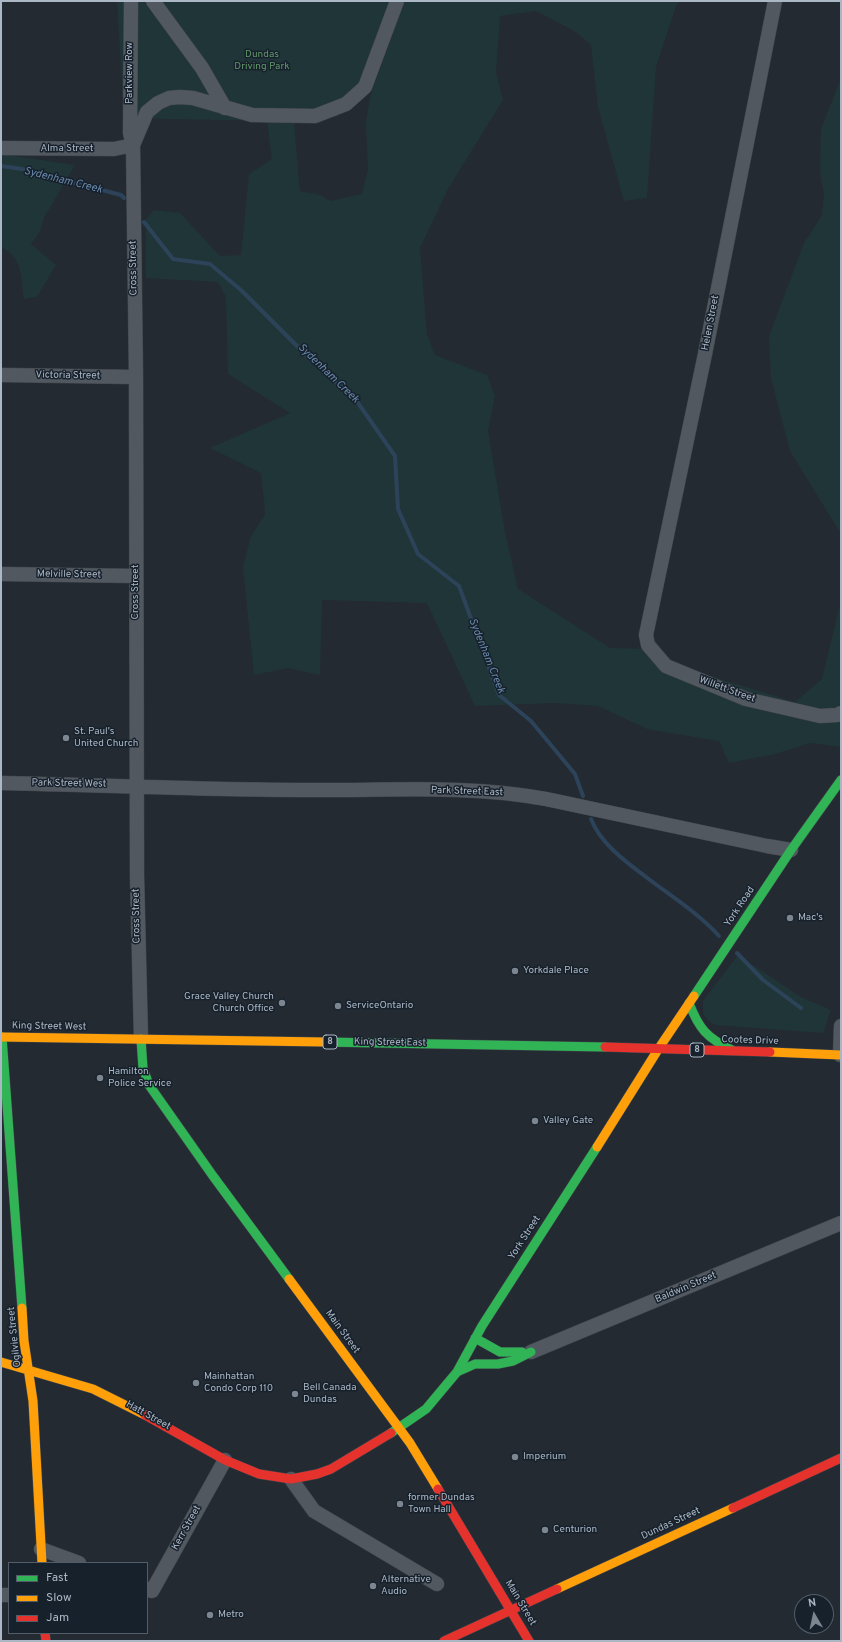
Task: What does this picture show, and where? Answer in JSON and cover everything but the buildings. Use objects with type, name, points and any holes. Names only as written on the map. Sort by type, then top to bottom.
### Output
[{"type":"main road","name":"York Road","points":[[659,1048],[791,850],[841,780]]},
{"type":"main road","points":[[689,1003],[697,1025],[705,1034],[735,1052]]},
{"type":"main road","name":"King Street West","points":[[1,1037],[97,1039]]},
{"type":"main road","name":"Ogilvie Street","points":[[1,1037],[13,1172],[24,1341],[33,1400],[42,1562]]},
{"type":"main road","name":"King Street East","points":[[97,1039],[659,1048]]},
{"type":"main road","name":"Main Street","points":[[141,1039],[141,1061],[143,1073],[149,1085],[213,1176],[410,1443],[529,1641]]},
{"type":"main road","name":"Cootes Drive","points":[[659,1048],[840,1055]]},
{"type":"main road","name":"York Street","points":[[399,1428],[426,1409],[457,1372],[475,1338],[659,1048]]},
{"type":"main road","points":[[475,1338],[500,1352],[531,1352]]},
{"type":"main road","points":[[457,1372],[475,1364],[498,1364],[513,1361],[531,1352]]},
{"type":"main road","name":"Hatt Street","points":[[1,1362],[92,1390],[128,1405],[224,1460],[259,1474],[291,1478],[316,1474],[331,1469],[399,1428]]},
{"type":"main road","name":"Dundas Street","points":[[444,1641],[841,1458]]},
{"type":"street","name":"Parkview Row","points":[[131,1],[130,133],[133,145]]},
{"type":"street","points":[[153,1],[202,68],[225,108]]},
{"type":"street","points":[[133,145],[147,112],[169,98],[193,98],[252,115],[315,116],[346,104],[365,87],[398,1]]},
{"type":"street","name":"Helen Street","points":[[648,644],[646,635],[648,622],[706,346],[775,1]]},
{"type":"street","name":"Alma Street","points":[[1,148],[114,149],[133,145]]},
{"type":"street","name":"Cross Street","points":[[133,145],[136,377],[136,875],[141,1039]]},
{"type":"street","name":"Victoria Street","points":[[1,375],[136,377]]},
{"type":"street","name":"Melville Street","points":[[1,574],[136,576]]},
{"type":"street","name":"Willett Street","points":[[648,644],[666,666],[746,699],[820,716],[837,715],[841,713]]},
{"type":"street","name":"Park Street West","points":[[1,783],[137,786]]},
{"type":"street","name":"Park Street East","points":[[137,786],[305,790],[459,790],[523,795],[791,850]]},
{"type":"street","points":[[840,1055],[841,1026]]},
{"type":"street","name":"Baldwin Street","points":[[531,1352],[841,1223]]},
{"type":"street","name":"Kerr Street","points":[[148,1589],[152,1591],[224,1460]]},
{"type":"street","points":[[291,1478],[314,1511],[437,1584]]},
{"type":"street","points":[[41,1548],[76,1562]]},
{"type":"green space","name":"Dundas Driving Park","points":[[117,1],[680,1],[676,6],[656,67],[647,198],[624,201],[598,107],[591,45],[576,32],[536,11],[500,16],[496,73],[503,100],[448,189],[420,248],[427,335],[435,355],[487,375],[495,396],[488,431],[505,532],[518,589],[610,648],[650,649],[671,664],[795,702],[822,679],[841,600],[841,703],[839,704],[841,707],[841,747],[810,743],[775,754],[729,763],[719,741],[647,729],[598,706],[556,703],[475,706],[427,603],[322,600],[320,675],[288,668],[254,675],[243,567],[251,536],[265,515],[261,473],[210,448],[290,413],[228,374],[226,297],[218,282],[146,278],[146,219],[154,210],[180,213],[220,256],[241,255],[249,174],[272,159],[267,121],[124,118]],"holes":[[[395,27],[370,97],[366,123],[368,169],[362,194],[330,201],[320,195],[300,191],[294,123],[272,121],[337,117],[364,89]]]},
{"type":"green space","points":[[841,78],[841,534],[790,451],[771,378],[769,336],[804,243],[822,215],[824,195],[820,171],[821,129]]},
{"type":"green space","points":[[1,154],[75,165],[44,218],[39,233],[31,244],[56,265],[37,297],[24,299],[20,269],[14,257],[1,247]]},
{"type":"green space","points":[[738,955],[801,997],[831,1010],[823,1033],[715,1025],[708,1020],[703,1013],[703,1001]]},
{"type":"waterway","name":"Sydenham Creek","points":[[1,166],[22,169],[121,195],[124,198]]},
{"type":"waterway","name":"Sydenham Creek","points":[[144,222],[173,259],[210,264],[242,291],[308,357],[356,400],[395,456],[398,509],[418,554],[459,586],[499,695],[531,721],[575,774],[583,796]]},
{"type":"waterway","name":"Sydenham Creek","points":[[591,819],[601,837],[616,853],[695,913],[719,936]]},
{"type":"waterway","name":"Sydenham Creek","points":[[737,953],[763,980],[801,1008]]},
{"type":"traffic: fast","points":[[694,996],[791,850],[841,780]]},
{"type":"traffic: fast","points":[[689,1003],[696,1020],[705,1032],[723,1046],[732,1050]]},
{"type":"traffic: fast","points":[[2,1037],[22,1308]]},
{"type":"traffic: fast","points":[[141,1039],[143,1068],[149,1085],[213,1176],[289,1279]]},
{"type":"traffic: fast","points":[[324,1042],[605,1047]]},
{"type":"traffic: fast","points":[[391,1433],[426,1409],[457,1372],[482,1326],[597,1147]]},
{"type":"traffic: fast","points":[[475,1338],[500,1352],[522,1352]]},
{"type":"traffic: fast","points":[[457,1372],[475,1364],[498,1364],[513,1361],[531,1352]]},
{"type":"traffic: slow","points":[[597,1147],[659,1048],[694,996]]},
{"type":"traffic: slow","points":[[1,1037],[324,1042]]},
{"type":"traffic: slow","points":[[770,1052],[841,1055]]},
{"type":"traffic: slow","points":[[289,1279],[410,1443],[438,1489]]},
{"type":"traffic: slow","points":[[22,1308],[24,1341],[33,1401],[42,1562]]},
{"type":"traffic: slow","points":[[1,1362],[93,1389],[145,1415]]},
{"type":"traffic: slow","points":[[557,1589],[733,1508]]},
{"type":"traffic: jam","points":[[605,1047],[770,1052]]},
{"type":"traffic: jam","points":[[145,1415],[225,1460],[259,1474],[291,1479],[317,1474],[331,1469],[391,1433]]},
{"type":"traffic: jam","points":[[733,1508],[841,1458]]},
{"type":"traffic: jam","points":[[438,1489],[529,1641]]},
{"type":"traffic: jam","points":[[444,1641],[557,1589]]},
{"type":"traffic: jam","points":[[45,1634],[46,1641]]},
{"type":"place","name":"St. Paul's United Church","points":[[66,738]]},
{"type":"place","name":"Mac's","points":[[790,918]]},
{"type":"place","name":"Yorkdale Place","points":[[515,971]]},
{"type":"place","name":"Grace Valley Church Church Office","points":[[282,1003]]},
{"type":"place","name":"ServiceOntario","points":[[338,1006]]},
{"type":"place","name":"Hamilton Police Service","points":[[100,1078]]},
{"type":"place","name":"Valley Gate","points":[[535,1121]]},
{"type":"place","name":"Mainhattan Condo Corp 110","points":[[196,1383]]},
{"type":"place","name":"Bell Canada Dundas","points":[[295,1394]]},
{"type":"place","name":"Imperium","points":[[515,1457]]},
{"type":"place","name":"former Dundas Town Hall","points":[[400,1504]]},
{"type":"place","name":"Centurion","points":[[545,1530]]},
{"type":"place","name":"Alternative Audio","points":[[373,1586]]},
{"type":"place","name":"Metro","points":[[210,1615]]}]
